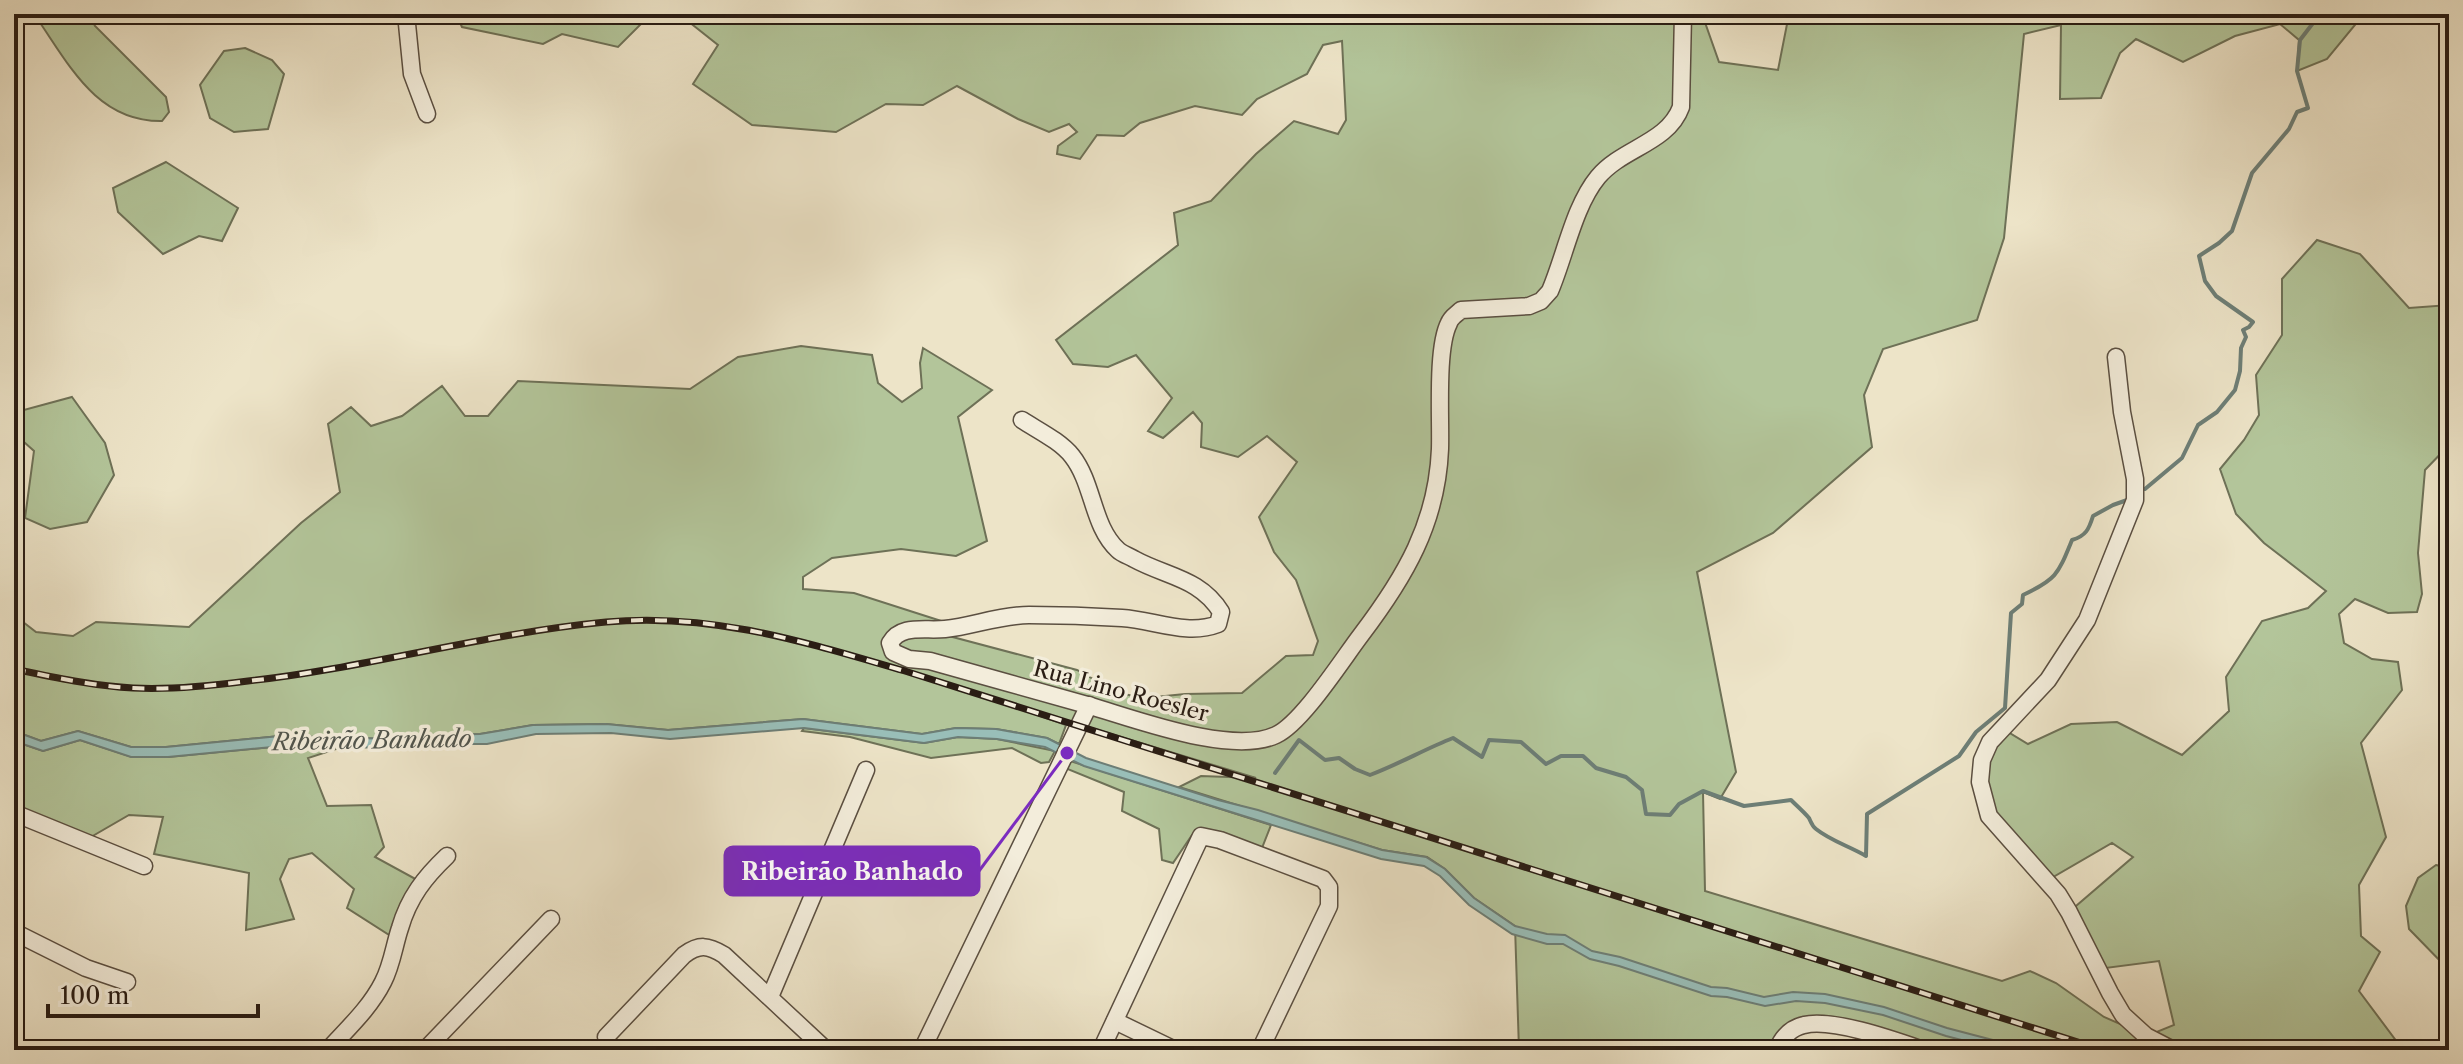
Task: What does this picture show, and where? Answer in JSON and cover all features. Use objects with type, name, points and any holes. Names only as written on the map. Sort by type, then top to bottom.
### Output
[{"type":"street","points":[[406,14],[412,74],[427,114]]},
{"type":"street","name":"Rua Lino Roesler","points":[[1022,420],[1072,456],[1089,489],[1103,531],[1119,551],[1153,570],[1193,583],[1213,600],[1221,612],[1218,624],[1203,630],[1125,618],[1026,615],[960,627],[904,630],[895,634],[890,643],[893,652],[909,659],[930,661],[1180,732],[1226,740],[1265,739],[1277,735],[1293,724],[1392,591],[1415,554],[1430,517],[1439,471],[1442,369],[1448,324],[1461,310],[1529,306],[1541,301],[1550,291],[1580,208],[1597,178],[1609,165],[1671,127],[1678,118],[1682,95],[1683,14]]},
{"type":"street","points":[[2116,357],[2135,479],[2135,500],[2087,620],[2048,680],[1990,742],[1982,760],[1980,782],[1989,816],[2058,894],[2123,1015],[2146,1036],[2173,1050]]},
{"type":"street","points":[[922,1050],[1089,705]]},
{"type":"street","points":[[770,997],[866,770]]},
{"type":"street","points":[[14,833],[16,813],[144,866]]},
{"type":"street","points":[[1101,1050],[1201,836],[1220,840],[1323,879],[1329,887],[1329,906],[1260,1050]]},
{"type":"street","points":[[328,1050],[375,996],[390,964],[412,897],[421,882],[447,856]]},
{"type":"street","points":[[425,1050],[551,919]]},
{"type":"street","points":[[14,932],[86,968],[127,982]]},
{"type":"street","points":[[606,1037],[684,955],[703,945],[724,955],[826,1050]]},
{"type":"street","points":[[1115,1021],[1175,1050]]},
{"type":"street","points":[[1781,1043],[1791,1030],[1817,1023],[1849,1028],[1915,1049]]},
{"type":"green space","points":[[34,14],[89,14],[95,26],[166,97],[169,112],[162,121],[139,119],[101,100],[72,69]]},
{"type":"green space","points":[[456,14],[651,14],[618,47],[562,34],[543,44],[462,27]]},
{"type":"green space","points":[[679,14],[1702,14],[1719,62],[1778,70],[1789,14],[2364,14],[2327,59],[2297,71],[2299,40],[2280,24],[2235,36],[2183,62],[2136,39],[2120,53],[2101,98],[2060,99],[2061,25],[2024,34],[2004,238],[1977,320],[1883,349],[1864,395],[1872,447],[1773,533],[1697,572],[1736,772],[1720,799],[1703,792],[1705,891],[2002,981],[2030,971],[2056,983],[2104,1017],[2147,1036],[2174,1025],[2159,961],[2098,969],[2069,912],[2133,857],[2112,843],[2048,880],[1995,824],[1980,782],[2003,729],[2028,744],[2071,724],[2117,722],[2182,755],[2229,711],[2226,677],[2262,621],[2308,608],[2326,591],[2264,543],[2236,514],[2220,469],[2244,440],[2259,415],[2256,375],[2282,335],[2282,279],[2317,240],[2360,254],[2409,308],[2449,305],[2449,445],[2425,470],[2418,553],[2422,594],[2417,612],[2388,613],[2355,599],[2339,614],[2344,643],[2372,659],[2398,662],[2402,690],[2361,743],[2386,837],[2359,885],[2361,936],[2380,952],[2359,991],[2403,1050],[1923,1050],[1803,1025],[1777,1050],[1519,1050],[1515,926],[1474,898],[1445,869],[1427,857],[1382,850],[1179,787],[1201,776],[1256,778],[960,688],[1066,725],[1059,744],[1047,738],[996,729],[956,728],[922,734],[803,719],[668,730],[606,724],[533,725],[480,734],[394,739],[280,736],[166,747],[131,747],[78,731],[41,741],[14,731],[14,615],[36,632],[73,636],[96,622],[189,627],[301,523],[340,492],[328,424],[351,407],[371,426],[402,416],[442,386],[465,416],[488,416],[518,381],[690,389],[738,357],[801,346],[872,355],[878,383],[902,402],[922,388],[920,363],[923,348],[992,390],[958,417],[987,541],[956,556],[901,549],[832,558],[803,577],[803,589],[854,593],[960,627],[930,631],[1077,670],[1118,693],[1145,698],[1242,693],[1286,656],[1313,655],[1318,641],[1296,580],[1274,552],[1259,517],[1297,462],[1267,436],[1238,457],[1201,447],[1202,423],[1193,412],[1163,438],[1148,431],[1172,398],[1136,355],[1108,367],[1073,364],[1056,340],[1178,245],[1174,213],[1211,201],[1256,154],[1294,121],[1338,134],[1346,120],[1342,41],[1323,45],[1307,74],[1257,99],[1242,115],[1195,106],[1140,123],[1124,136],[1097,135],[1080,159],[1057,154],[1058,146],[1077,132],[1069,124],[1049,132],[957,86],[923,105],[886,104],[836,132],[752,125],[693,84],[718,45]]},
{"type":"green space","points":[[245,48],[272,60],[284,74],[268,129],[234,132],[210,118],[200,85],[224,51]]},
{"type":"green space","points":[[166,162],[238,208],[222,241],[199,236],[163,254],[118,212],[113,188]]},
{"type":"green space","points":[[72,397],[105,443],[114,475],[87,522],[50,529],[25,518],[34,451],[15,434],[20,411]]},
{"type":"green space","points":[[804,728],[924,743],[958,737],[997,739],[1055,751],[1049,762],[1041,763],[1012,748],[931,758],[850,737],[802,731]]},
{"type":"green space","points":[[80,740],[132,757],[168,757],[283,746],[342,747],[308,758],[327,806],[371,805],[384,847],[375,857],[421,882],[397,940],[347,908],[354,889],[312,853],[289,859],[280,879],[294,919],[246,930],[249,873],[154,854],[163,817],[129,815],[84,841],[14,813],[14,741],[43,751]]},
{"type":"green space","points":[[1067,760],[1271,825],[1260,853],[1202,831],[1192,835],[1173,863],[1162,860],[1159,829],[1122,811],[1124,792],[1065,768]]},
{"type":"green space","points":[[2436,865],[2449,868],[2449,970],[2409,929],[2406,906],[2418,878]]},
{"type":"water","points":[[803,719],[922,734],[956,728],[996,729],[1047,738],[1086,758],[1218,800],[1382,850],[1426,857],[1445,869],[1474,898],[1515,926],[1565,935],[1592,951],[1711,987],[1764,997],[1793,992],[1825,994],[1884,1007],[1947,1028],[2031,1050],[2000,1050],[1883,1015],[1825,1003],[1796,1001],[1765,1006],[1711,996],[1590,959],[1563,944],[1547,944],[1512,934],[1469,905],[1440,876],[1424,866],[1381,859],[1084,766],[1045,747],[997,739],[958,737],[924,743],[804,728],[670,739],[611,733],[536,734],[487,744],[396,748],[283,746],[168,757],[131,757],[80,740],[43,751],[14,741],[14,731],[41,741],[78,731],[131,747],[166,747],[280,736],[394,739],[480,734],[533,725],[606,724],[668,730]]},
{"type":"waterway","points":[[2145,489],[2182,458],[2198,425],[2217,412],[2235,390],[2241,348],[2246,337],[2243,330],[2253,322],[2216,296],[2205,281],[2199,256],[2232,231],[2252,173],[2289,129],[2297,112],[2308,108],[2297,71],[2300,40],[2320,14]]},
{"type":"waterway","points":[[1275,773],[1299,740],[1325,760],[1339,758],[1370,775],[1453,738],[1482,757],[1489,740],[1521,742],[1546,764],[1561,756],[1583,756],[1596,768],[1626,777],[1642,790],[1646,814],[1670,815],[1679,804],[1703,791],[1744,806],[1791,800],[1816,829],[1866,856],[1867,814],[1959,756],[1976,732],[2005,708],[2011,613],[2022,604],[2023,595],[2050,580],[2072,540],[2086,531],[2093,516],[2130,499]]},
{"type":"railway","points":[[14,669],[103,685],[177,688],[293,675],[516,634],[606,622],[684,622],[760,632],[908,672],[2103,1050]]},
{"type":"place","name":"Ribeirão Banhado","points":[[1067,753]]}]
